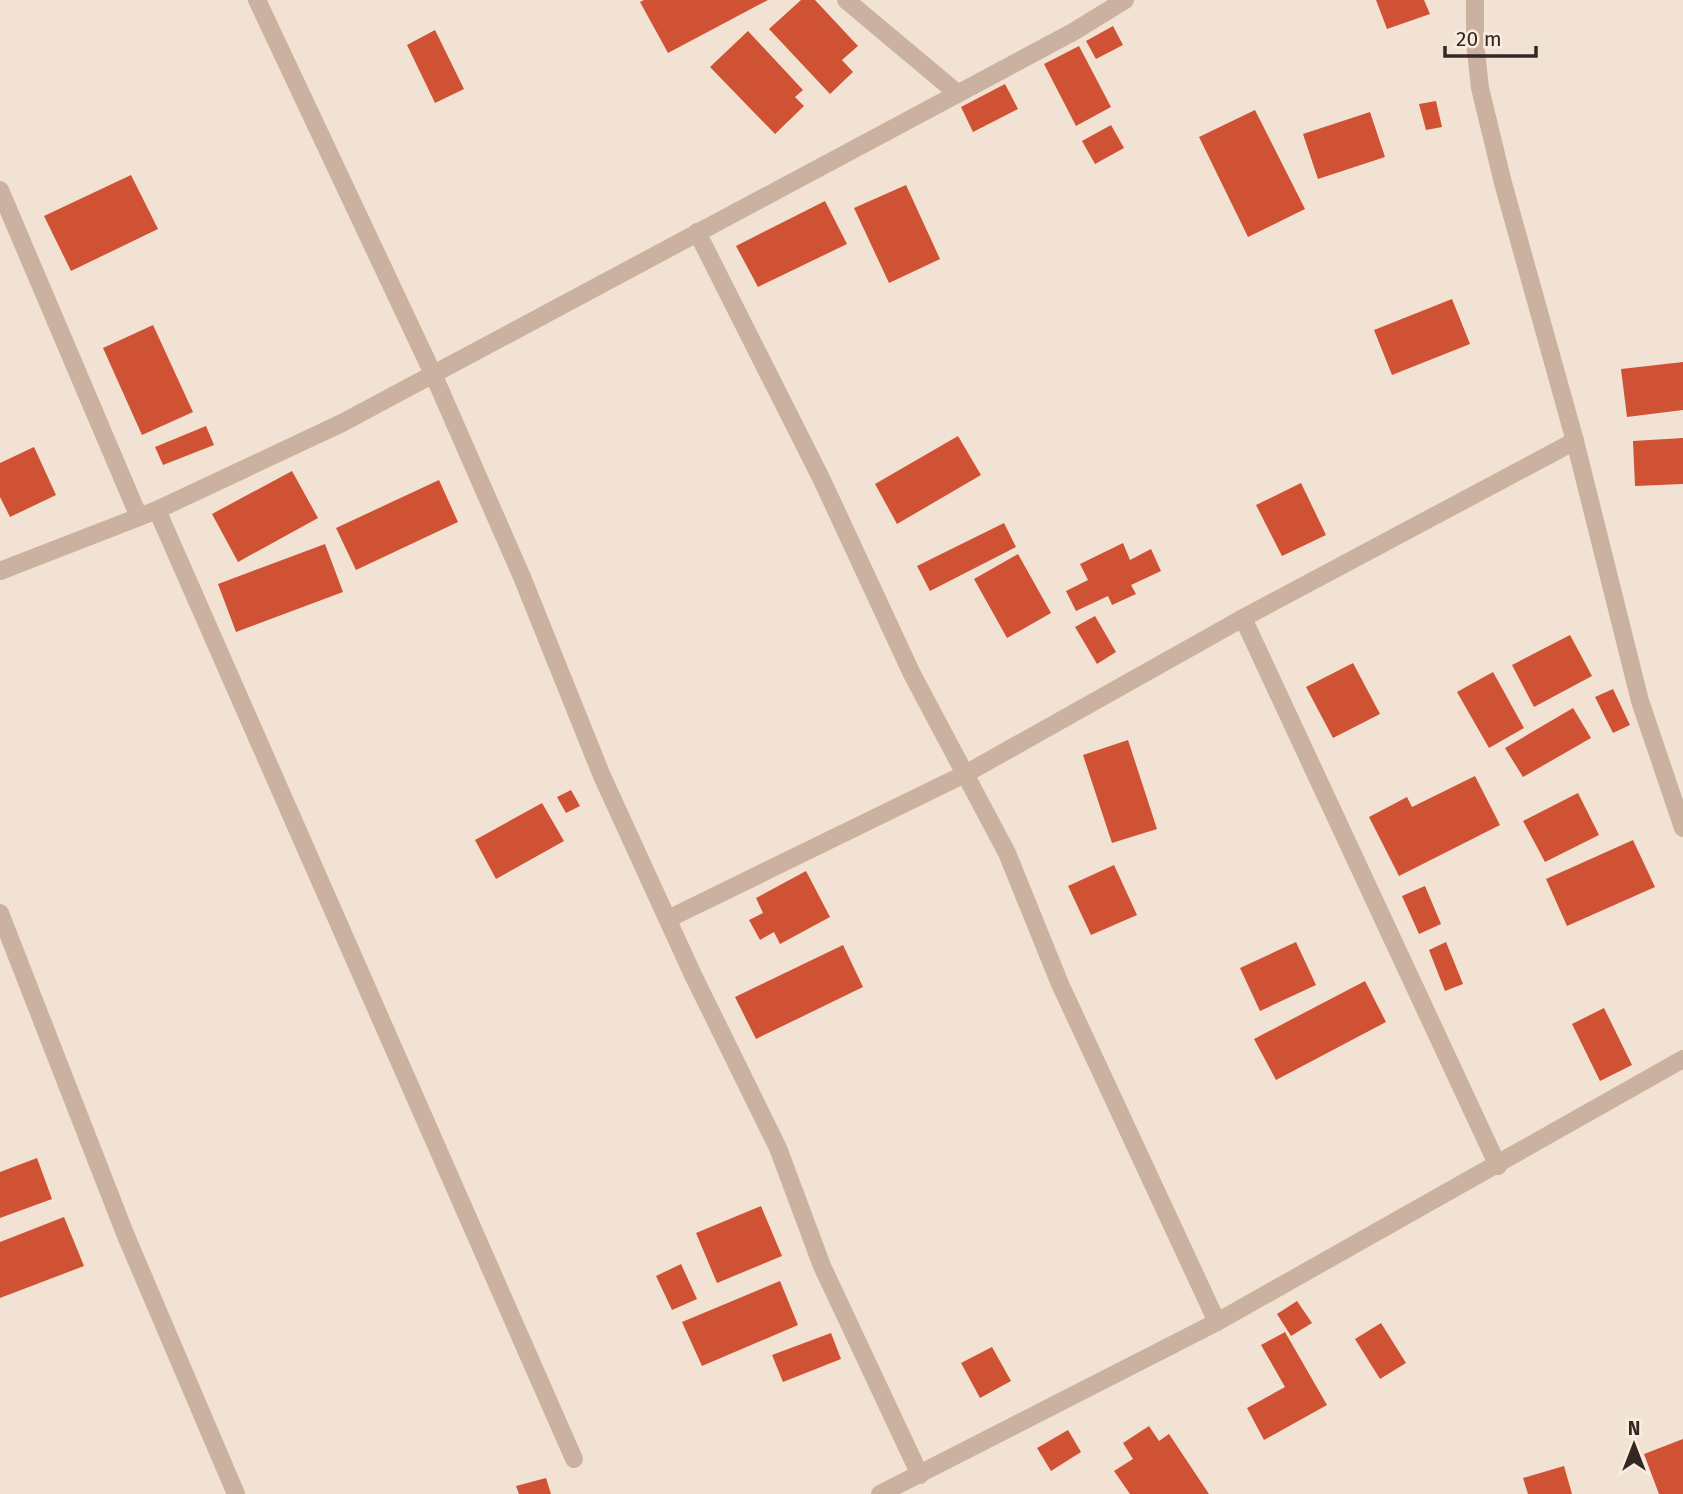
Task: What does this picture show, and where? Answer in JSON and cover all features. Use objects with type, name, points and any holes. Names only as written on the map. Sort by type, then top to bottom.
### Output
[{"type":"street","points":[[257,0],[435,376],[522,577],[602,776],[778,1148],[822,1265],[920,1475]]},
{"type":"street","points":[[846,0],[957,93]]},
{"type":"street","points":[[0,571],[157,510],[435,376],[697,232],[1073,32],[1125,0]]},
{"type":"street","points":[[1475,0],[1475,43],[1480,88],[1503,183],[1576,441],[1640,701],[1683,828]]},
{"type":"street","points":[[0,190],[139,517]]},
{"type":"street","points":[[697,232],[821,478],[912,674],[967,773],[1007,853],[1060,984],[1217,1322]]},
{"type":"street","points":[[668,919],[967,773],[1243,618],[1576,441]]},
{"type":"street","points":[[157,510],[574,1459]]},
{"type":"street","points":[[1243,618],[1498,1166]]},
{"type":"street","points":[[0,913],[126,1236],[236,1494]]},
{"type":"street","points":[[880,1494],[1217,1322],[1498,1166],[1683,1059]]},
{"type":"building","points":[[768,0],[668,53],[640,2]]},
{"type":"building","points":[[801,0],[815,0],[858,46],[842,60],[853,72],[830,94],[769,29]]},
{"type":"building","points":[[1376,0],[1424,0],[1430,14],[1387,29]]},
{"type":"building","points":[[1113,26],[1123,45],[1096,59],[1086,41]]},
{"type":"building","points":[[435,30],[464,89],[435,103],[407,45]]},
{"type":"building","points":[[748,31],[803,90],[795,97],[804,106],[775,134],[710,67]]},
{"type":"building","points":[[1079,46],[1111,107],[1076,126],[1044,64]]},
{"type":"building","points":[[1005,84],[1018,109],[973,132],[961,107]]},
{"type":"building","points":[[1436,101],[1442,127],[1426,130],[1419,104]]},
{"type":"building","points":[[1255,110],[1305,209],[1248,237],[1199,137]]},
{"type":"building","points":[[1370,112],[1385,157],[1318,179],[1303,134]]},
{"type":"building","points":[[1111,125],[1124,148],[1095,164],[1082,141]]},
{"type":"building","points":[[131,175],[158,229],[71,271],[44,216]]},
{"type":"building","points":[[906,185],[940,259],[889,283],[854,208]]},
{"type":"building","points":[[825,201],[847,244],[758,287],[736,246]]},
{"type":"building","points":[[1452,299],[1470,344],[1392,375],[1374,330]]},
{"type":"building","points":[[153,325],[193,412],[142,435],[103,348]]},
{"type":"building","points":[[1683,362],[1683,410],[1627,417],[1621,369]]},
{"type":"building","points":[[206,426],[214,445],[163,465],[155,447]]},
{"type":"building","points":[[958,436],[981,475],[897,524],[875,484]]},
{"type":"building","points":[[1683,438],[1683,484],[1635,486],[1633,441]]},
{"type":"building","points":[[34,447],[56,495],[10,517],[0,497],[0,463]]},
{"type":"building","points":[[292,471],[318,518],[238,562],[212,514]]},
{"type":"building","points":[[439,480],[458,522],[356,570],[336,528]]},
{"type":"building","points":[[1301,483],[1326,535],[1282,556],[1256,505]]},
{"type":"building","points":[[1004,523],[1016,547],[930,591],[917,566]]},
{"type":"building","points":[[1123,543],[1130,560],[1151,549],[1161,571],[1131,585],[1136,594],[1112,605],[1108,596],[1076,611],[1066,591],[1088,580],[1080,564]]},
{"type":"building","points":[[325,544],[343,592],[236,632],[218,584]]},
{"type":"building","points":[[1018,554],[1051,613],[1007,638],[974,579]]},
{"type":"building","points":[[1095,616],[1116,652],[1097,664],[1075,627]]},
{"type":"building","points":[[1570,635],[1592,676],[1534,707],[1512,665]]},
{"type":"building","points":[[1353,663],[1380,714],[1333,738],[1306,687]]},
{"type":"building","points":[[1493,672],[1524,728],[1489,748],[1457,692]]},
{"type":"building","points":[[1613,689],[1630,725],[1613,733],[1595,697]]},
{"type":"building","points":[[1573,708],[1591,738],[1523,777],[1505,748]]},
{"type":"building","points":[[1128,740],[1157,829],[1112,843],[1083,755]]},
{"type":"building","points":[[1475,776],[1500,825],[1399,876],[1369,817],[1407,797],[1412,807]]},
{"type":"building","points":[[571,790],[580,806],[566,813],[557,797]]},
{"type":"building","points":[[1578,793],[1599,835],[1545,862],[1523,821]]},
{"type":"building","points":[[542,803],[564,841],[496,879],[475,840]]},
{"type":"building","points":[[1633,840],[1655,887],[1567,926],[1546,879]]},
{"type":"building","points":[[1114,865],[1137,915],[1091,935],[1068,886]]},
{"type":"building","points":[[806,871],[830,917],[780,944],[774,932],[760,940],[749,920],[763,913],[756,898]]},
{"type":"building","points":[[1425,886],[1441,924],[1419,934],[1402,896]]},
{"type":"building","points":[[1296,942],[1316,985],[1260,1011],[1240,968]]},
{"type":"building","points":[[1446,942],[1463,984],[1445,991],[1429,950]]},
{"type":"building","points":[[843,945],[863,987],[756,1039],[735,997]]},
{"type":"building","points":[[1365,981],[1386,1022],[1276,1080],[1254,1039]]},
{"type":"building","points":[[1604,1008],[1632,1065],[1600,1081],[1572,1024]]},
{"type":"building","points":[[37,1158],[52,1199],[0,1218],[0,1172]]},
{"type":"building","points":[[761,1206],[782,1256],[717,1283],[696,1233]]},
{"type":"building","points":[[64,1217],[84,1266],[0,1298],[0,1242]]},
{"type":"building","points":[[681,1264],[697,1299],[672,1310],[656,1276]]},
{"type":"building","points":[[780,1281],[798,1325],[702,1366],[682,1322]]},
{"type":"building","points":[[1297,1301],[1312,1323],[1291,1336],[1277,1314]]},
{"type":"building","points":[[1381,1323],[1406,1363],[1380,1379],[1355,1339]]},
{"type":"building","points":[[1285,1332],[1327,1405],[1264,1440],[1247,1408],[1285,1387],[1261,1345]]},
{"type":"building","points":[[831,1333],[841,1359],[783,1382],[772,1355]]},
{"type":"building","points":[[992,1347],[1011,1381],[980,1398],[961,1363]]},
{"type":"building","points":[[1149,1426],[1159,1441],[1169,1434],[1209,1494],[1130,1494],[1114,1471],[1133,1459],[1123,1443]]},
{"type":"building","points":[[1068,1430],[1081,1452],[1051,1471],[1037,1448]]},
{"type":"building","points":[[1683,1439],[1683,1494],[1659,1494],[1644,1454]]},
{"type":"building","points":[[1564,1466],[1572,1494],[1528,1494],[1523,1478]]},
{"type":"building","points":[[546,1478],[551,1494],[519,1494],[516,1486]]}]
